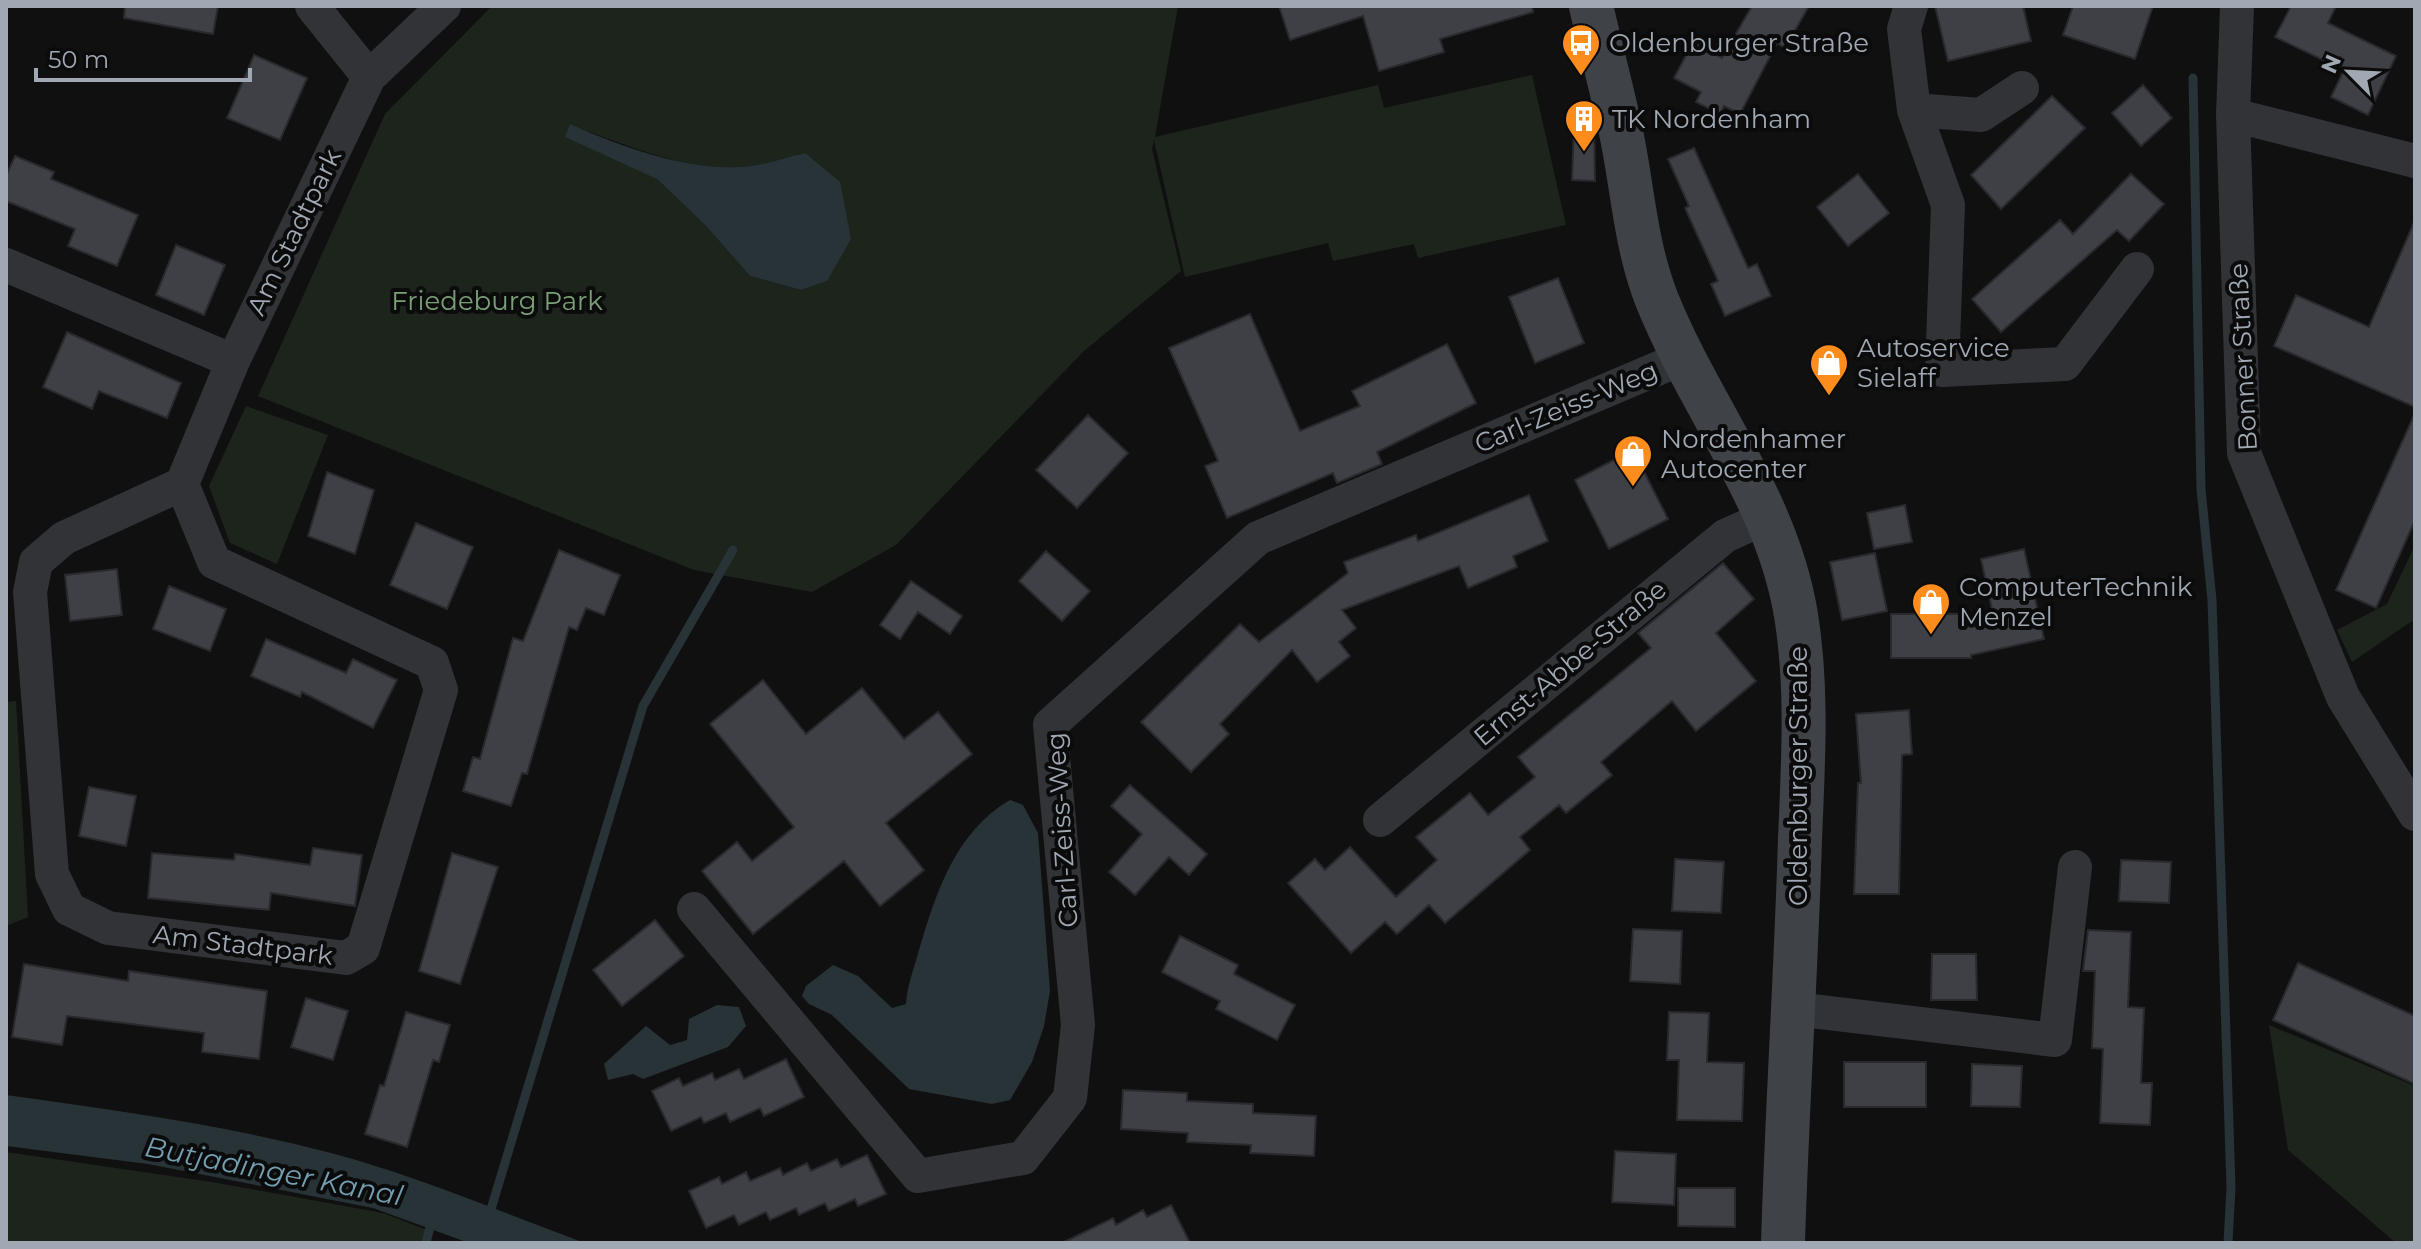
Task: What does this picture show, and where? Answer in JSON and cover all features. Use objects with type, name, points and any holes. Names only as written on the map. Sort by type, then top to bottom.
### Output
[{"type":"street","points":[[312,6],[369,77]]},
{"type":"street","name":"Am Stadtpark","points":[[182,484],[214,562],[432,663],[441,690],[429,737],[363,948],[346,958],[108,928],[69,909],[52,874],[30,592],[36,562],[64,538],[182,484],[233,361],[369,77],[444,6]]},
{"type":"street","name":"Oldenburger Straße","points":[[1591,6],[1623,139],[1632,208],[1645,264],[1685,357],[1767,517],[1786,570],[1802,655],[1803,751],[1795,1009],[1783,1243]]},
{"type":"street","points":[[1911,6],[1904,29],[1914,110],[1948,205],[1942,370],[2065,364],[2137,269]]},
{"type":"street","name":"Bonner Straße","points":[[2237,6],[2233,115],[2244,453],[2343,697],[2415,814]]},
{"type":"street","points":[[1914,110],[1981,115],[2022,88]]},
{"type":"street","points":[[2233,115],[2415,161]]},
{"type":"street","points":[[6,265],[233,361]]},
{"type":"street","name":"Carl-Zeiss-Weg","points":[[694,909],[918,1176],[1023,1158],[1070,1098],[1078,1025],[1050,725],[1258,538],[1685,357]]},
{"type":"street","name":"Ernst-Abbe-Straße","points":[[1380,820],[1725,536],[1767,517]]},
{"type":"street","points":[[1795,1009],[2055,1040],[2075,867]]},
{"type":"green space","name":"Friedeburg Park","points":[[492,6],[1178,6],[1155,137],[1378,85],[1384,108],[1532,75],[1566,225],[1418,258],[1414,244],[1333,261],[1328,243],[1185,277],[1154,140],[1152,149],[1181,271],[1084,351],[896,545],[812,592],[694,570],[258,396],[385,114]],"holes":[[[570,125],[658,156],[704,166],[750,166],[805,153],[827,281],[801,290],[750,276],[706,226],[657,179]]]},
{"type":"green space","points":[[246,406],[328,435],[277,564],[230,543],[209,486]]},
{"type":"green space","points":[[2415,545],[2415,619],[2352,662],[2337,630],[2387,604]]},
{"type":"green space","points":[[16,701],[28,917],[6,926],[6,702]]},
{"type":"green space","points":[[2269,1025],[2415,1086],[2415,1243],[2396,1243],[2288,1150]]},
{"type":"green space","points":[[6,1152],[212,1182],[383,1213],[427,1230],[423,1243],[6,1243]]},
{"type":"water","points":[[570,124],[634,149],[705,166],[750,166],[805,153],[840,182],[851,239],[827,281],[801,290],[750,276],[706,226],[657,179],[565,137]]},
{"type":"water","points":[[1010,800],[1023,805],[1038,833],[1050,991],[1044,1026],[1032,1062],[1010,1100],[992,1104],[909,1089],[832,1015],[809,1004],[802,996],[806,986],[833,965],[858,976],[892,1008],[906,1004],[926,929],[950,866],[975,829]]},
{"type":"water","points":[[717,1005],[739,1007],[746,1026],[728,1047],[643,1079],[633,1074],[608,1080],[604,1064],[646,1026],[670,1045],[687,1040],[689,1019]]},
{"type":"water","name":"Butjadinger Kanal","points":[[6,1095],[210,1126],[331,1153],[427,1183],[585,1243],[469,1243],[373,1208],[148,1164],[6,1146]]},
{"type":"building","points":[[125,6],[218,6],[213,34],[124,18]]},
{"type":"building","points":[[1279,6],[1532,6],[1533,12],[1440,39],[1444,52],[1379,71],[1363,16],[1290,40]]},
{"type":"building","points":[[1752,6],[1809,6],[1785,48],[1777,43],[1740,114],[1724,106],[1720,114],[1696,102],[1701,92],[1674,78],[1693,42],[1722,58]]},
{"type":"building","points":[[1935,6],[2023,6],[2031,41],[1948,61]]},
{"type":"building","points":[[2073,6],[2153,6],[2135,59],[2063,35]]},
{"type":"building","points":[[2291,6],[2336,6],[2328,23],[2396,56],[2368,115],[2331,97],[2344,70],[2275,37]]},
{"type":"building","points":[[254,55],[307,78],[280,140],[227,118]]},
{"type":"building","points":[[2143,85],[2172,118],[2141,146],[2112,113]]},
{"type":"building","points":[[2052,96],[2085,128],[2001,209],[1971,175]]},
{"type":"building","name":"TK Nordenham","points":[[1574,125],[1594,126],[1595,181],[1572,180]]},
{"type":"building","points":[[1694,148],[1748,268],[1757,264],[1771,296],[1725,316],[1711,284],[1718,281],[1685,208],[1689,206],[1668,159]]},
{"type":"building","points":[[15,156],[54,172],[51,179],[138,215],[117,266],[68,246],[75,229],[6,201],[6,176]]},
{"type":"building","points":[[1858,174],[1889,213],[1848,246],[1817,207]]},
{"type":"building","points":[[2131,174],[2164,204],[2129,241],[2117,230],[2001,332],[1972,299],[2060,220],[2073,234]]},
{"type":"building","points":[[2415,220],[2415,407],[2274,346],[2296,295],[2369,327]]},
{"type":"building","points":[[176,245],[225,265],[204,315],[156,295]]},
{"type":"building","points":[[1558,278],[1584,343],[1535,363],[1509,297]]},
{"type":"building","points":[[1250,314],[1300,431],[1360,406],[1352,391],[1447,344],[1476,403],[1377,452],[1382,464],[1337,483],[1333,473],[1227,518],[1205,466],[1218,461],[1169,348]]},
{"type":"building","points":[[67,332],[181,383],[167,418],[99,391],[92,409],[43,387]]},
{"type":"building","points":[[2415,413],[2415,520],[2376,608],[2336,590]]},
{"type":"building","points":[[1088,415],[1128,453],[1077,508],[1036,470]]},
{"type":"building","points":[[1633,450],[1668,519],[1609,549],[1575,480]]},
{"type":"building","points":[[327,472],[374,490],[355,554],[308,536]]},
{"type":"building","points":[[1529,495],[1548,541],[1513,556],[1517,567],[1468,588],[1459,566],[1342,610],[1356,628],[1339,642],[1350,656],[1317,682],[1292,650],[1220,724],[1229,734],[1191,772],[1141,722],[1240,624],[1259,642],[1348,573],[1344,562],[1416,535],[1418,541]]},
{"type":"building","points":[[1905,505],[1912,542],[1874,549],[1867,513]]},
{"type":"building","points":[[416,523],[473,547],[447,609],[390,585]]},
{"type":"building","points":[[2024,549],[2044,639],[1971,655],[1971,658],[1891,658],[1891,614],[1993,614],[1981,559]]},
{"type":"building","points":[[559,550],[620,575],[604,615],[586,608],[577,630],[569,627],[527,774],[522,773],[511,806],[463,791],[473,757],[480,759],[513,638],[523,641]]},
{"type":"building","points":[[1046,551],[1090,591],[1062,621],[1019,581]]},
{"type":"building","points":[[1875,553],[1887,611],[1842,620],[1830,562]]},
{"type":"building","points":[[1723,563],[1754,599],[1716,633],[1756,681],[1696,731],[1672,701],[1601,762],[1612,775],[1566,813],[1559,805],[1520,837],[1530,850],[1445,923],[1429,905],[1397,934],[1385,922],[1351,953],[1288,883],[1315,859],[1325,870],[1350,847],[1396,897],[1437,860],[1416,837],[1470,793],[1488,815],[1535,777],[1518,757],[1651,648],[1638,633]]},
{"type":"building","points":[[117,569],[122,615],[70,621],[65,575]]},
{"type":"building","points":[[911,581],[962,616],[950,634],[918,612],[900,639],[880,625]]},
{"type":"building","points":[[169,586],[226,609],[210,651],[153,629]]},
{"type":"building","points":[[266,639],[346,673],[353,659],[397,680],[373,728],[302,692],[300,697],[251,676]]},
{"type":"building","points":[[763,680],[806,734],[862,688],[904,739],[938,712],[972,754],[886,823],[924,870],[880,906],[844,861],[753,934],[702,871],[737,842],[752,861],[794,827],[710,724]]},
{"type":"building","points":[[1909,710],[1912,754],[1902,755],[1899,894],[1854,894],[1858,783],[1861,783],[1856,714]]},
{"type":"building","points":[[1130,785],[1207,854],[1189,875],[1169,857],[1135,895],[1109,872],[1142,834],[1111,806]]},
{"type":"building","points":[[89,787],[136,796],[126,846],[79,836]]},
{"type":"building","points":[[313,848],[362,855],[355,906],[271,893],[269,910],[148,898],[152,853],[234,860],[235,854],[310,865]]},
{"type":"building","points":[[452,853],[498,867],[460,984],[419,971]]},
{"type":"building","points":[[1675,859],[1724,862],[1721,913],[1672,911]]},
{"type":"building","points":[[2121,860],[2171,862],[2169,903],[2119,901]]},
{"type":"building","points":[[655,920],[684,956],[622,1006],[593,970]]},
{"type":"building","points":[[1633,929],[1682,931],[1680,984],[1630,981]]},
{"type":"building","points":[[2088,930],[2131,932],[2128,1007],[2144,1008],[2141,1083],[2152,1083],[2150,1125],[2100,1123],[2103,1049],[2092,1048],[2095,971],[2083,971]]},
{"type":"building","points":[[1180,936],[1238,965],[1234,974],[1295,1005],[1277,1040],[1216,1009],[1220,1001],[1162,972]]},
{"type":"building","points":[[1932,954],[1976,954],[1977,1000],[1931,1000]]},
{"type":"building","points":[[2298,963],[2415,1016],[2415,1084],[2273,1020]]},
{"type":"building","points":[[24,964],[128,981],[129,971],[267,991],[259,1059],[202,1052],[204,1033],[67,1016],[62,1045],[12,1037]]},
{"type":"building","points":[[306,998],[348,1011],[333,1060],[291,1047]]},
{"type":"building","points":[[406,1012],[450,1025],[439,1062],[433,1060],[407,1147],[365,1134],[380,1085],[384,1086]]},
{"type":"building","points":[[1669,1012],[1709,1013],[1707,1062],[1744,1063],[1742,1121],[1677,1120],[1679,1060],[1667,1060]]},
{"type":"building","points":[[786,1059],[804,1097],[764,1116],[760,1108],[730,1122],[726,1113],[704,1123],[701,1117],[671,1131],[652,1091],[679,1078],[683,1086],[712,1073],[715,1080],[739,1069],[744,1079]]},
{"type":"building","points":[[1844,1062],[1926,1062],[1926,1107],[1844,1107]]},
{"type":"building","points":[[1972,1064],[2022,1066],[2020,1107],[1971,1106]]},
{"type":"building","points":[[1123,1090],[1187,1093],[1187,1101],[1253,1104],[1253,1113],[1316,1116],[1314,1156],[1250,1153],[1251,1145],[1187,1142],[1188,1133],[1121,1129]]},
{"type":"building","points":[[1615,1151],[1676,1154],[1674,1205],[1612,1202]]},
{"type":"building","points":[[867,1155],[886,1194],[858,1206],[855,1199],[829,1211],[825,1203],[799,1215],[796,1208],[770,1220],[766,1212],[739,1225],[734,1215],[706,1228],[689,1191],[719,1177],[722,1184],[746,1172],[750,1181],[780,1168],[783,1175],[807,1163],[811,1171],[837,1159],[841,1167]]},
{"type":"building","points":[[1678,1188],[1735,1188],[1735,1227],[1678,1226]]},
{"type":"building","points":[[1171,1205],[1190,1243],[1062,1243],[1113,1218],[1116,1225],[1143,1210],[1147,1217]]},
{"type":"waterway","points":[[2193,78],[2201,489],[2212,600],[2231,1188],[2228,1243]]},
{"type":"waterway","points":[[488,1219],[643,706],[733,550]]},
{"type":"waterway","points":[[426,1243],[432,1219]]},
{"type":"place","name":"Oldenburger Straße","points":[[1581,77]]},
{"type":"place","name":"TK Nordenham","points":[[1584,153]]},
{"type":"place","name":"Autoservice Sielaff","points":[[1829,397]]},
{"type":"place","name":"Nordenhamer Autocenter","points":[[1633,488]]},
{"type":"place","name":"ComputerTechnik Menzel","points":[[1931,636]]}]
